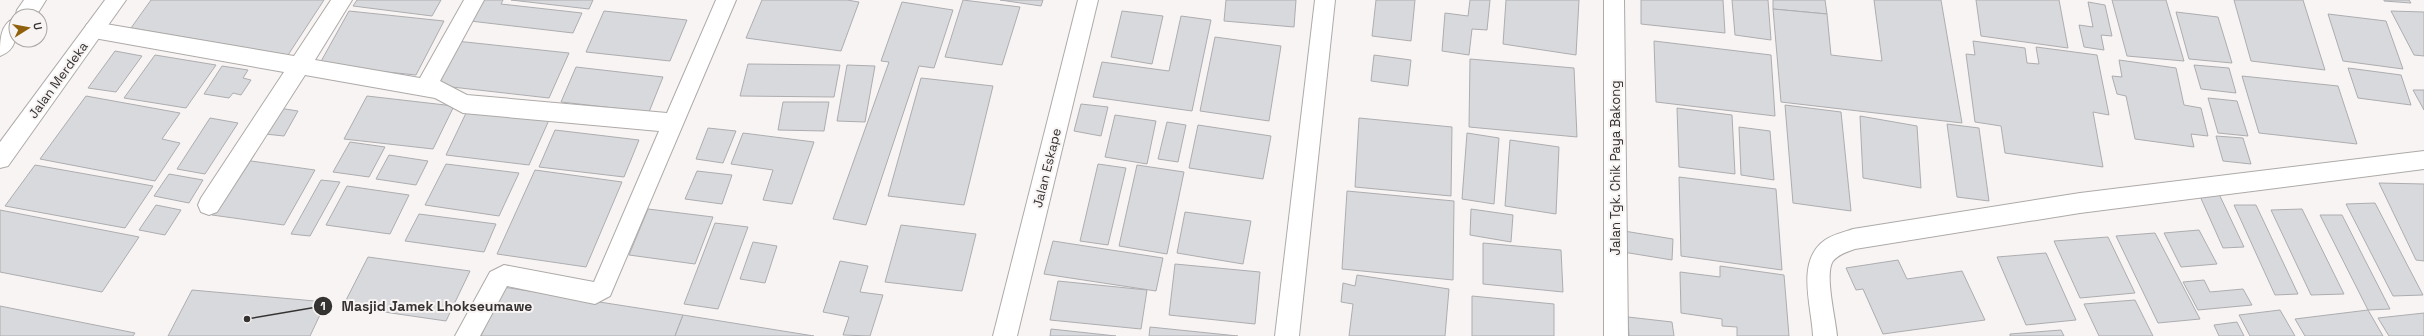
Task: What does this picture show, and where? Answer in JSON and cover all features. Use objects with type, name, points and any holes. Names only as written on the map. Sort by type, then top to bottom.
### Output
[{"type":"street","name":"Jalan Merdeka","points":[[0,159],[116,0]]},
{"type":"street","points":[[209,205],[342,0]]},
{"type":"street","points":[[424,88],[474,0]]},
{"type":"street","points":[[467,336],[498,279],[504,275],[595,293],[602,289],[726,0]]},
{"type":"street","name":"Jalan Eskape","points":[[1006,336],[1088,0]]},
{"type":"street","points":[[1287,336],[1325,0]]},
{"type":"street","name":"Jalan Tgk. Chik Paya Bakong","points":[[1614,0],[1616,336]]},
{"type":"street","points":[[94,30],[440,90],[463,104],[673,123]]},
{"type":"street","points":[[0,47],[8,36]]},
{"type":"street","points":[[1825,336],[1818,273],[1823,258],[1832,248],[1853,239],[2080,203],[2424,160]]},
{"type":"building","points":[[151,0],[324,0],[288,55],[131,28]]},
{"type":"building","points":[[357,0],[441,0],[432,16],[353,6]]},
{"type":"building","points":[[481,0],[503,0],[501,4],[582,13],[573,33],[470,21]]},
{"type":"building","points":[[511,0],[593,0],[589,9]]},
{"type":"building","points":[[762,0],[847,0],[859,2],[841,51],[746,38]]},
{"type":"building","points":[[963,0],[1020,7],[1002,65],[945,57]]},
{"type":"building","points":[[1000,0],[1043,0],[1041,6]]},
{"type":"building","points":[[1226,0],[1296,0],[1294,27],[1224,21]]},
{"type":"building","points":[[1376,0],[1415,0],[1411,41],[1372,36]]},
{"type":"building","points":[[1470,0],[1490,0],[1487,30],[1472,29],[1469,55],[1442,51],[1445,13],[1468,16]]},
{"type":"building","points":[[1506,0],[1579,0],[1576,55],[1503,44]]},
{"type":"building","points":[[1641,0],[1723,0],[1725,33],[1641,24]]},
{"type":"building","points":[[1732,0],[1768,0],[1771,40],[1735,35]]},
{"type":"building","points":[[1773,0],[1825,0],[1827,14],[1773,9]]},
{"type":"building","points":[[1874,0],[1941,0],[1962,123],[1781,102],[1773,9],[1827,14],[1831,55],[1882,61]]},
{"type":"building","points":[[1976,0],[2059,0],[2068,48],[1981,36]]},
{"type":"building","points":[[2112,0],[2166,0],[2184,61],[2127,56]]},
{"type":"building","points":[[2234,0],[2303,0],[2325,70],[2251,61]]},
{"type":"building","points":[[2409,0],[2411,3],[2384,1]]},
{"type":"building","points":[[902,2],[953,10],[934,68],[919,66],[866,225],[833,219],[889,62],[881,61]]},
{"type":"building","points":[[2088,2],[2105,5],[2112,36],[2101,35],[2104,50],[2084,47],[2079,25],[2093,27]]},
{"type":"building","points":[[349,11],[444,21],[416,75],[319,65]]},
{"type":"building","points":[[604,11],[687,20],[670,61],[586,52]]},
{"type":"building","points":[[1122,11],[1163,16],[1152,64],[1111,57]]},
{"type":"building","points":[[2391,11],[2424,12],[2424,56],[2414,55]]},
{"type":"building","points":[[2176,12],[2218,17],[2232,63],[2189,59]]},
{"type":"building","points":[[2328,14],[2386,21],[2403,69],[2343,61]]},
{"type":"building","points":[[1181,16],[1211,20],[1192,111],[1093,97],[1102,62],[1169,71]]},
{"type":"building","points":[[1215,37],[1281,46],[1269,121],[1200,111]]},
{"type":"building","points":[[456,41],[569,53],[549,98],[434,85]]},
{"type":"building","points":[[1654,41],[1771,55],[1775,116],[1656,102]]},
{"type":"building","points":[[1973,41],[2025,48],[2027,63],[2039,64],[2036,47],[2097,55],[2109,115],[2093,112],[2103,167],[2005,153],[2001,126],[1975,122],[1966,54],[1975,55]]},
{"type":"building","points":[[115,51],[142,56],[116,92],[88,88]]},
{"type":"building","points":[[155,55],[216,65],[186,108],[124,98]]},
{"type":"building","points":[[1374,55],[1411,60],[1408,86],[1371,81]]},
{"type":"building","points":[[1470,59],[1574,68],[1577,137],[1469,127]]},
{"type":"building","points":[[2119,60],[2176,68],[2184,105],[2201,108],[2208,136],[2191,134],[2194,147],[2135,139],[2126,96],[2117,94],[2112,76],[2122,77]]},
{"type":"building","points":[[748,64],[840,65],[834,97],[740,96]]},
{"type":"building","points":[[847,65],[875,66],[865,122],[837,121]]},
{"type":"building","points":[[2194,65],[2229,68],[2236,93],[2201,89]]},
{"type":"building","points":[[222,66],[248,70],[243,78],[251,80],[241,95],[233,93],[229,98],[204,94]]},
{"type":"building","points":[[576,67],[663,77],[649,112],[561,102]]},
{"type":"building","points":[[2348,68],[2401,75],[2411,105],[2358,98]]},
{"type":"building","points":[[2242,76],[2338,86],[2357,144],[2259,133]]},
{"type":"building","points":[[921,78],[993,86],[964,205],[888,196]]},
{"type":"building","points":[[2413,90],[2424,90],[2424,110]]},
{"type":"building","points":[[86,96],[180,113],[162,139],[180,143],[155,181],[40,159]]},
{"type":"building","points":[[367,96],[454,106],[433,149],[344,139]]},
{"type":"building","points":[[2208,98],[2237,101],[2248,136],[2218,133]]},
{"type":"building","points":[[783,102],[829,102],[824,131],[778,130]]},
{"type":"building","points":[[1081,104],[1108,107],[1101,136],[1074,131]]},
{"type":"building","points":[[1785,105],[1841,112],[1851,211],[1793,203]]},
{"type":"building","points":[[279,108],[298,111],[284,136],[265,134]]},
{"type":"building","points":[[1677,108],[1732,115],[1735,174],[1679,167]]},
{"type":"building","points":[[467,111],[549,120],[529,165],[446,155]]},
{"type":"building","points":[[1115,115],[1156,121],[1147,164],[1105,157]]},
{"type":"building","points":[[1860,116],[1917,126],[1921,188],[1863,178]]},
{"type":"building","points":[[210,118],[238,123],[205,174],[177,169]]},
{"type":"building","points":[[1359,118],[1452,127],[1451,196],[1355,187]]},
{"type":"building","points":[[1167,122],[1186,125],[1178,162],[1158,159]]},
{"type":"building","points":[[1947,124],[1979,128],[1989,201],[1957,197]]},
{"type":"building","points":[[1198,125],[1271,136],[1263,179],[1189,168]]},
{"type":"building","points":[[1739,127],[1770,131],[1774,180],[1741,175]]},
{"type":"building","points":[[708,128],[736,131],[723,163],[696,159]]},
{"type":"building","points":[[555,130],[639,140],[624,177],[539,167]]},
{"type":"building","points":[[743,133],[814,142],[792,204],[763,200],[773,170],[731,164]]},
{"type":"building","points":[[1467,133],[1499,138],[1494,204],[1462,199]]},
{"type":"building","points":[[2216,136],[2243,138],[2251,164],[2223,161]]},
{"type":"building","points":[[1510,140],[1559,147],[1556,214],[1505,206]]},
{"type":"building","points":[[350,142],[385,147],[369,177],[333,172]]},
{"type":"building","points":[[389,155],[428,161],[416,185],[376,179]]},
{"type":"building","points":[[244,160],[315,170],[284,225],[212,215]]},
{"type":"building","points":[[446,164],[519,173],[499,216],[425,205]]},
{"type":"building","points":[[1098,164],[1126,168],[1108,245],[1080,241]]},
{"type":"building","points":[[35,165],[153,186],[125,228],[5,206]]},
{"type":"building","points":[[1137,165],[1184,172],[1167,254],[1119,246]]},
{"type":"building","points":[[535,170],[622,182],[586,267],[497,254]]},
{"type":"building","points":[[697,171],[732,175],[722,204],[685,199]]},
{"type":"building","points":[[169,174],[203,180],[189,203],[154,196]]},
{"type":"building","points":[[1679,177],[1776,189],[1782,270],[1681,256]]},
{"type":"building","points":[[321,180],[340,182],[310,236],[291,234]]},
{"type":"building","points":[[2379,183],[2424,184],[2424,261],[2416,260]]},
{"type":"building","points":[[347,186],[409,195],[390,234],[326,225]]},
{"type":"building","points":[[1347,191],[1454,201],[1453,280],[1342,269]]},
{"type":"building","points":[[2199,194],[2219,194],[2244,247],[2223,248]]},
{"type":"building","points":[[2375,203],[2423,295],[2393,296],[2346,204]]},
{"type":"building","points":[[156,205],[181,210],[165,235],[139,230]]},
{"type":"building","points":[[2234,205],[2256,205],[2298,294],[2275,295]]},
{"type":"building","points":[[648,209],[713,217],[695,264],[629,255]]},
{"type":"building","points":[[1471,209],[1513,215],[1511,242],[1470,235]]},
{"type":"building","points":[[2302,209],[2344,294],[2311,295],[2271,210]]},
{"type":"building","points":[[0,210],[139,237],[102,292],[0,272]]},
{"type":"building","points":[[1185,212],[1251,221],[1243,264],[1177,253]]},
{"type":"building","points":[[419,214],[496,224],[484,252],[405,241]]},
{"type":"building","points":[[2320,215],[2342,215],[2390,309],[2368,310]]},
{"type":"building","points":[[715,223],[748,227],[718,309],[684,304]]},
{"type":"building","points":[[901,225],[976,234],[962,291],[885,282]]},
{"type":"building","points":[[2199,230],[2217,264],[2181,267],[2164,233]]},
{"type":"building","points":[[1624,231],[1673,239],[1672,260],[1623,252]]},
{"type":"building","points":[[2155,233],[2200,319],[2158,323],[2116,236]]},
{"type":"building","points":[[2108,237],[2135,293],[2080,298],[2054,241]]},
{"type":"building","points":[[1053,241],[1163,258],[1156,291],[1044,274]]},
{"type":"building","points":[[753,242],[777,246],[765,283],[740,279]]},
{"type":"building","points":[[1483,243],[1561,250],[1563,292],[1483,284]]},
{"type":"building","points":[[2046,253],[2076,320],[2026,325],[1997,257]]},
{"type":"building","points":[[368,257],[470,271],[446,321],[343,306]]},
{"type":"building","points":[[1898,260],[1907,279],[1962,271],[1985,320],[1883,334],[1863,289],[1856,290],[1846,268]]},
{"type":"building","points":[[840,261],[868,266],[860,292],[883,295],[870,336],[843,335],[849,317],[823,312]]},
{"type":"building","points":[[1175,264],[1260,272],[1255,324],[1169,315]]},
{"type":"building","points":[[1720,266],[1784,275],[1789,336],[1737,336],[1737,327],[1722,326],[1722,319],[1681,313],[1680,272],[1720,277]]},
{"type":"building","points":[[1357,275],[1449,289],[1445,336],[1349,336],[1353,304],[1341,302],[1343,283],[1355,286]]},
{"type":"building","points":[[2204,280],[2210,292],[2243,289],[2252,305],[2198,310],[2183,282]]},
{"type":"building","points":[[1058,281],[1147,290],[1141,329],[1050,320]]},
{"type":"building","points":[[503,287],[683,315],[675,336],[481,336]]},
{"type":"building","points":[[192,290],[326,302],[310,336],[168,336]]},
{"type":"building","points":[[1472,296],[1554,304],[1554,336],[1472,336]]},
{"type":"building","points":[[2135,300],[2153,336],[2099,336],[2084,304]]},
{"type":"building","points":[[0,306],[135,333],[133,336],[0,336]]},
{"type":"building","points":[[2280,310],[2295,336],[2250,336],[2239,315]]},
{"type":"building","points":[[2368,310],[2383,336],[2305,336],[2295,319]]},
{"type":"building","points":[[2424,313],[2424,336],[2389,336],[2378,318]]},
{"type":"building","points":[[683,315],[814,336],[675,336]]},
{"type":"building","points":[[1628,317],[1672,322],[1674,336],[1629,336]]},
{"type":"building","points":[[2237,322],[2244,336],[2219,336],[2214,325]]},
{"type":"building","points":[[1150,327],[1238,336],[1149,336]]},
{"type":"building","points":[[1051,329],[1116,336],[1050,336]]},
{"type":"building","points":[[2061,330],[2064,336],[2010,336],[2010,334]]},
{"type":"place","name":"Masjid Jamek Lhokseumawe","points":[[247,319]]}]
